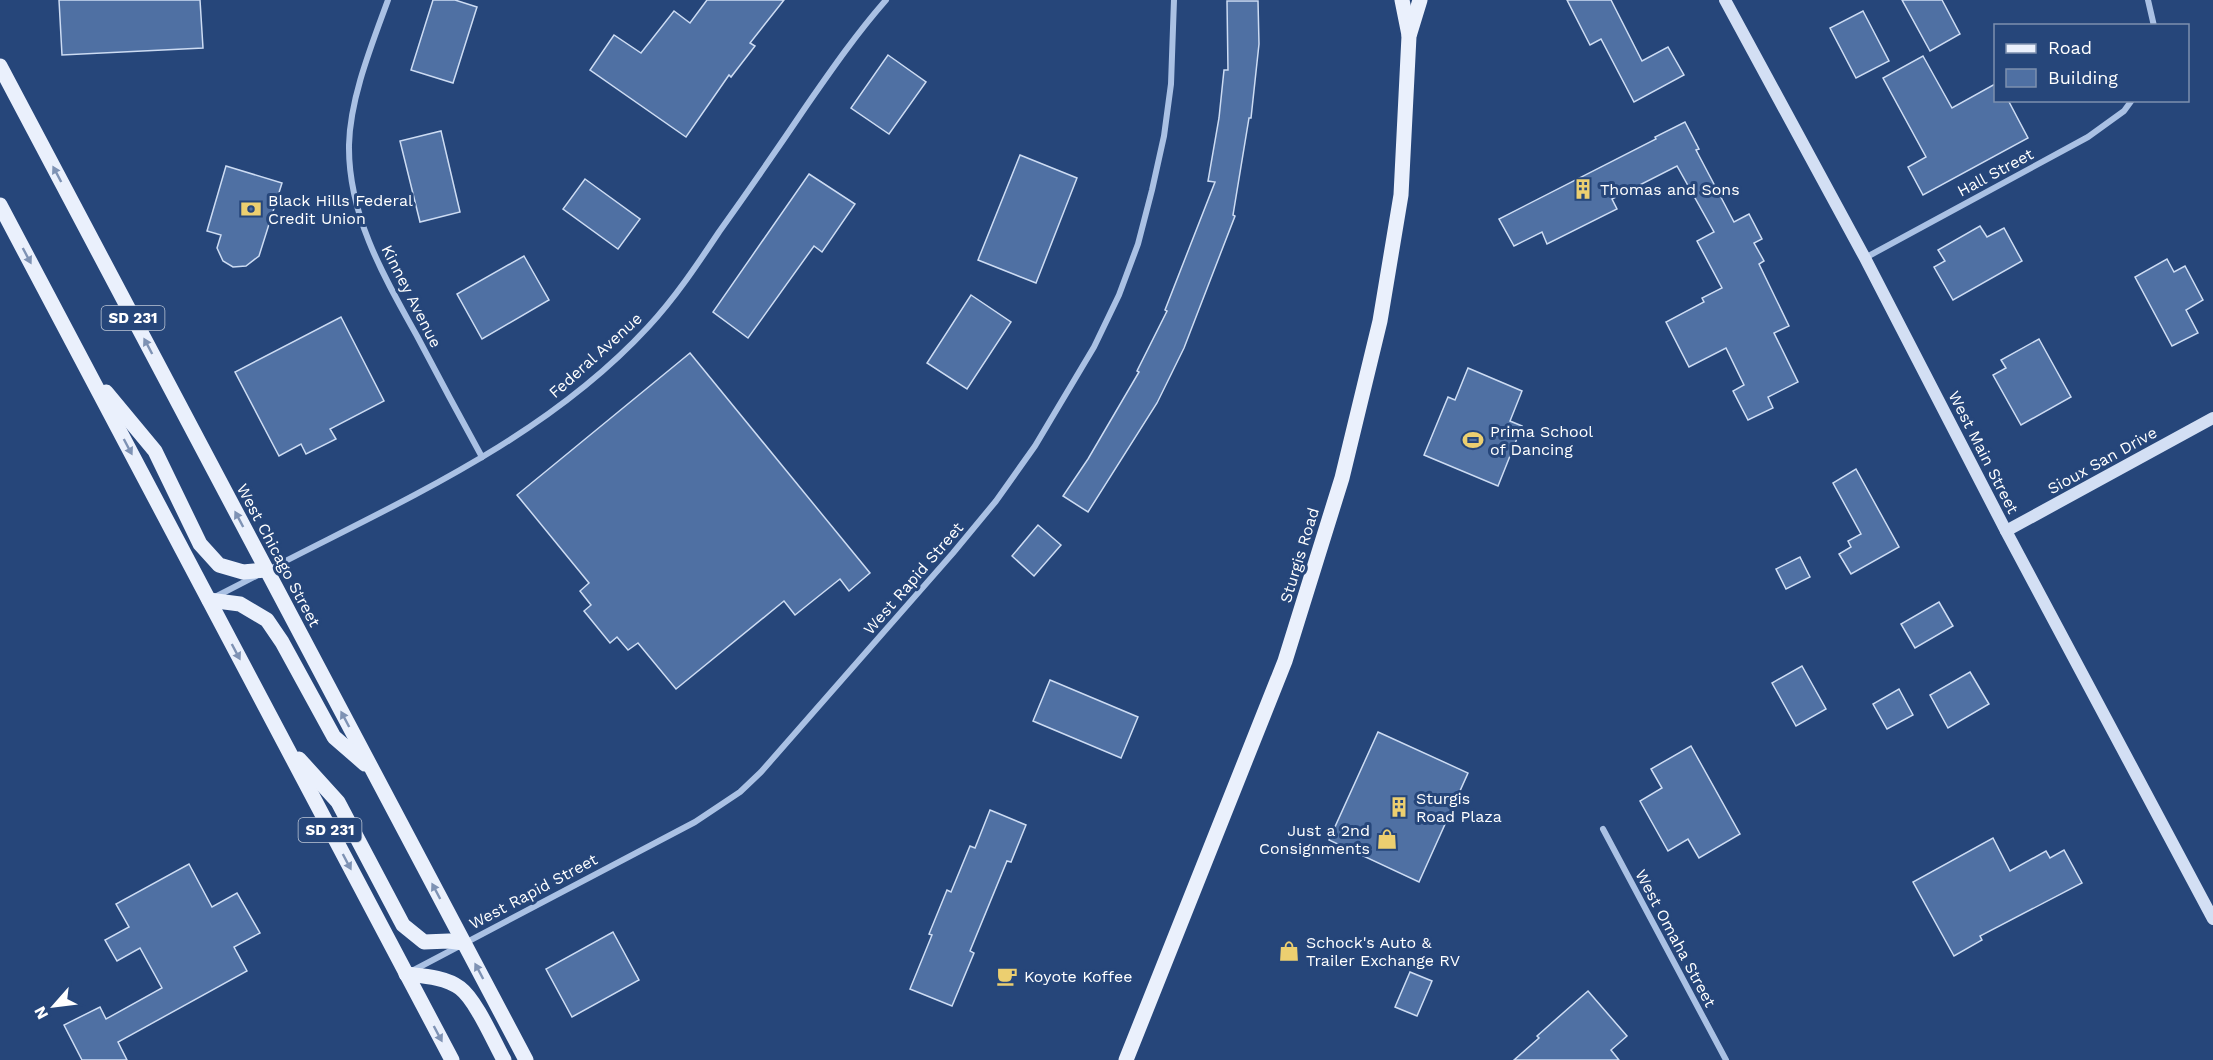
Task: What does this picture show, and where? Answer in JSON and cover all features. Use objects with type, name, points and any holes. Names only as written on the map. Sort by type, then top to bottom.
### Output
[{"type":"main road","name":"Sturgis Road","points":[[1126,1060],[1285,661],[1342,478],[1380,321],[1401,195],[1409,36],[1402,0]]},
{"type":"main road","name":"Sturgis Road","points":[[1409,36],[1420,0]]},
{"type":"main road","name":"West Chicago Street","points":[[0,66],[526,1060]]},
{"type":"main road","points":[[0,80],[20,105]]},
{"type":"main road","name":"SD 231","points":[[0,205],[452,1060]]},
{"type":"main road","points":[[86,366],[154,451],[201,544],[219,565],[243,572],[266,570]]},
{"type":"main road","points":[[209,600],[240,604],[267,620],[282,642],[334,737],[372,770]]},
{"type":"main road","points":[[283,741],[338,802],[403,925],[424,942],[464,943]]},
{"type":"main road","points":[[406,974],[435,978],[460,988],[474,1005],[504,1060]]},
{"type":"street","name":"Kinney Avenue","points":[[388,0],[352,112],[349,144],[353,188],[358,212],[388,284],[482,457]]},
{"type":"street","name":"Federal Avenue","points":[[209,600],[482,457],[520,434],[587,385],[649,327],[680,288],[850,43],[886,0]]},
{"type":"street","name":"West Rapid Street","points":[[406,974],[695,822],[740,792],[761,772],[953,554],[996,501],[1035,446],[1094,347],[1119,295],[1138,244],[1164,135],[1171,84],[1174,0]]},
{"type":"street","name":"West Main Street","points":[[1725,0],[1865,258],[2006,531],[2209,902],[2213,919]]},
{"type":"street","points":[[2148,0],[2154,24]]},
{"type":"street","name":"Hall Street","points":[[1865,258],[2088,138],[2124,111],[2131,102]]},
{"type":"street","name":"Sioux San Drive","points":[[2006,531],[2213,418]]},
{"type":"street","name":"West Omaha Street","points":[[1603,829],[1726,1060]]},
{"type":"building","points":[[59,0],[200,0],[203,48],[62,55]]},
{"type":"building","points":[[433,0],[455,0],[477,7],[453,83],[411,70]]},
{"type":"building","points":[[707,0],[784,0],[750,43],[755,46],[731,77],[729,75],[686,137],[590,70],[614,35],[641,53],[674,11],[690,23]]},
{"type":"building","points":[[1567,0],[1611,0],[1642,61],[1668,47],[1684,75],[1634,102],[1601,39],[1590,45]]},
{"type":"building","points":[[1902,0],[1942,0],[1960,34],[1930,51]]},
{"type":"building","points":[[1227,1],[1258,1],[1259,44],[1251,118],[1249,118],[1233,215],[1235,216],[1184,348],[1157,403],[1088,512],[1063,496],[1088,459],[1139,372],[1137,371],[1167,311],[1165,310],[1215,182],[1208,181],[1219,118],[1224,70],[1228,70]]},
{"type":"building","points":[[1863,11],[1889,61],[1856,78],[1830,28]]},
{"type":"building","points":[[888,55],[926,82],[889,134],[851,108]]},
{"type":"building","points":[[1923,56],[1952,108],[1994,85],[1994,102],[2009,102],[2028,138],[1923,195],[1908,167],[1926,157],[1883,78]]},
{"type":"building","points":[[1685,122],[1699,149],[1696,150],[1734,222],[1749,214],[1762,239],[1754,243],[1764,261],[1759,264],[1789,326],[1774,333],[1798,382],[1768,397],[1773,408],[1748,420],[1733,391],[1744,385],[1726,348],[1689,367],[1666,322],[1704,302],[1702,298],[1722,288],[1697,241],[1714,232],[1677,166],[1612,199],[1617,209],[1547,244],[1542,232],[1514,246],[1499,219]]},
{"type":"building","points":[[441,131],[460,212],[420,222],[400,141]]},
{"type":"building","points":[[1020,155],[1077,178],[1036,283],[978,260]]},
{"type":"building","name":"Black Hills Federal Credit Union","points":[[226,166],[282,183],[259,256],[246,266],[233,267],[223,261],[217,248],[221,235],[207,231]]},
{"type":"building","points":[[809,174],[855,204],[822,252],[814,246],[748,338],[713,312]]},
{"type":"building","points":[[585,179],[640,219],[618,249],[563,209]]},
{"type":"building","points":[[1980,226],[1987,237],[2004,228],[2022,261],[1953,300],[1934,267],[1945,261],[1938,250]]},
{"type":"building","points":[[524,256],[549,300],[482,339],[457,294]]},
{"type":"building","points":[[2167,259],[2174,272],[2185,266],[2203,300],[2186,310],[2198,333],[2172,346],[2135,277]]},
{"type":"building","points":[[971,295],[1011,322],[967,389],[927,363]]},
{"type":"building","points":[[341,317],[384,401],[330,429],[336,439],[306,454],[301,444],[279,456],[235,372]]},
{"type":"building","points":[[2039,339],[2071,397],[2021,425],[1993,375],[2006,368],[2001,360]]},
{"type":"building","points":[[690,353],[870,573],[849,591],[840,579],[795,615],[784,601],[676,689],[638,643],[628,650],[617,637],[610,643],[584,611],[591,605],[580,591],[589,583],[517,495]]},
{"type":"building","name":"Prima School of Dancing","points":[[1468,368],[1522,391],[1510,421],[1522,426],[1498,486],[1424,455],[1448,397],[1455,400]]},
{"type":"building","points":[[1856,469],[1899,547],[1851,574],[1839,554],[1851,547],[1848,541],[1861,534],[1833,483]]},
{"type":"building","points":[[1038,525],[1061,545],[1034,576],[1012,556]]},
{"type":"building","points":[[1800,557],[1810,577],[1786,589],[1776,569]]},
{"type":"building","points":[[1939,602],[1953,626],[1915,648],[1901,624]]},
{"type":"building","points":[[1802,666],[1826,709],[1796,726],[1772,683]]},
{"type":"building","points":[[1970,672],[1989,704],[1948,728],[1930,695]]},
{"type":"building","points":[[1050,680],[1138,717],[1121,758],[1033,721]]},
{"type":"building","points":[[1899,689],[1913,715],[1887,729],[1873,704]]},
{"type":"building","name":"Sturgis Road Plaza","points":[[1378,732],[1468,773],[1419,882],[1329,840]]},
{"type":"building","points":[[1691,746],[1740,834],[1699,858],[1688,839],[1668,851],[1640,801],[1662,788],[1651,769]]},
{"type":"building","points":[[990,810],[1026,825],[1011,862],[1007,861],[970,951],[974,953],[952,1006],[910,989],[947,890],[951,892],[970,846],[975,848]]},
{"type":"building","points":[[1993,838],[2010,871],[2046,851],[2050,858],[2064,850],[2082,883],[1980,936],[1982,940],[1954,956],[1913,882]]},
{"type":"building","points":[[189,864],[212,907],[237,893],[260,933],[234,947],[247,971],[118,1042],[127,1060],[82,1060],[64,1025],[100,1007],[106,1019],[162,988],[140,948],[117,961],[105,940],[129,927],[116,904]]},
{"type":"building","points":[[613,932],[639,980],[572,1017],[546,969]]},
{"type":"building","points":[[1410,972],[1432,981],[1417,1016],[1395,1007]]},
{"type":"building","points":[[1588,991],[1627,1036],[1611,1050],[1619,1060],[1514,1060],[1539,1038],[1537,1036]]},
{"type":"place","name":"Thomas and Sons","points":[[1583,189]]},
{"type":"place","name":"Black Hills Federal Credit Union","points":[[251,209]]},
{"type":"place","name":"Prima School of Dancing","points":[[1473,440]]},
{"type":"place","name":"Sturgis Road Plaza","points":[[1399,807]]},
{"type":"place","name":"Just a 2nd Consignments","points":[[1387,839]]},
{"type":"place","name":"Schock's Auto & Trailer Exchange RV","points":[[1289,951]]},
{"type":"place","name":"Koyote Koffee","points":[[1007,976]]}]
